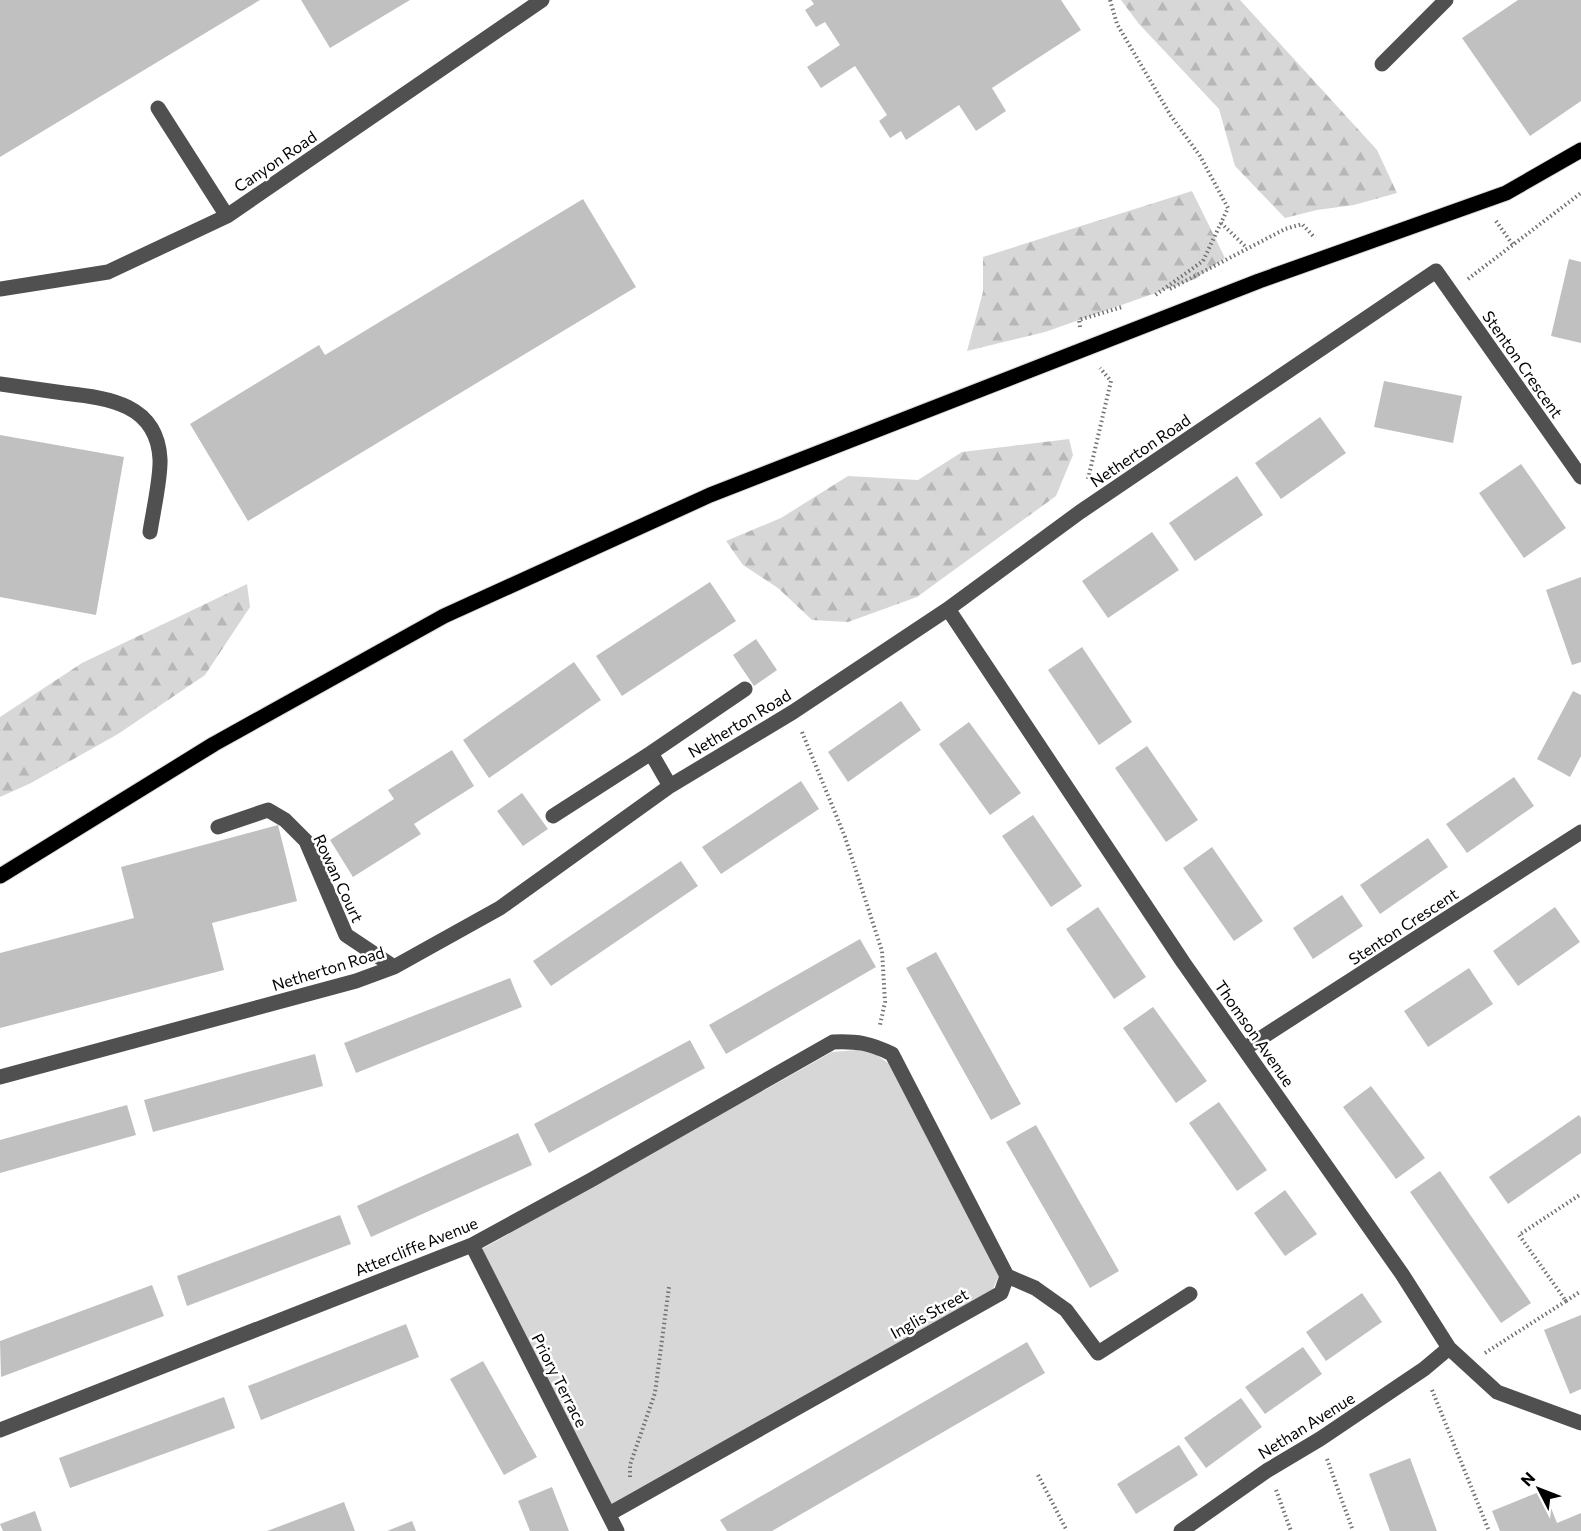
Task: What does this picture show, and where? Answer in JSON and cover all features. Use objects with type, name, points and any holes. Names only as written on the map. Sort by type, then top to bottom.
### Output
[{"type":"main road","points":[[0,876],[214,744],[444,616],[710,495],[1259,281],[1506,193],[1581,150]]},
{"type":"street","name":"Canyon Road","points":[[0,289],[108,272],[227,216],[542,0]]},
{"type":"street","points":[[1382,64],[1446,0]]},
{"type":"street","points":[[158,108],[227,216]]},
{"type":"street","name":"Stenton Crescent","points":[[1436,271],[1581,477]]},
{"type":"street","name":"Netherton Road","points":[[0,1077],[356,981],[394,967],[500,908],[670,786],[793,712],[948,609],[1080,512],[1436,271]]},
{"type":"street","points":[[0,384],[97,397],[119,402],[137,412],[147,423],[157,441],[160,460],[150,532]]},
{"type":"street","name":"Thomson Avenue","points":[[948,609],[1183,962],[1402,1274],[1449,1348],[1497,1392],[1581,1423]]},
{"type":"street","points":[[553,816],[745,689]]},
{"type":"street","points":[[651,753],[670,786]]},
{"type":"street","name":"Rowan Court","points":[[218,827],[268,810],[285,820],[306,842],[346,935],[394,967]]},
{"type":"street","name":"Stenton Crescent","points":[[1244,1049],[1581,832]]},
{"type":"street","name":"Attercliffe Avenue","points":[[0,1430],[472,1245],[833,1042],[857,1041],[876,1046]]},
{"type":"street","points":[[876,1046],[892,1054],[1007,1276],[1035,1288],[1066,1310],[1098,1353],[1190,1294]]},
{"type":"street","name":"Priory Terrace","points":[[472,1245],[617,1531]]},
{"type":"street","name":"Inglis Street","points":[[609,1514],[1001,1293],[1007,1276]]},
{"type":"street","name":"Nethan Avenue","points":[[1181,1531],[1268,1470],[1320,1439],[1424,1369],[1449,1348]]},
{"type":"path","points":[[1110,0],[1117,24],[1171,116],[1200,156],[1228,208],[1203,261],[1148,300],[1285,229],[1302,224],[1333,255]]},
{"type":"path","points":[[1451,292],[1581,193]]},
{"type":"path","points":[[1482,202],[1513,245]]},
{"type":"path","points":[[1221,222],[1247,248]]},
{"type":"path","points":[[1080,512],[1111,381],[1086,350],[1079,320],[1125,307]]},
{"type":"path","points":[[793,712],[845,837],[882,951],[885,1002],[876,1046]]},
{"type":"path","points":[[1566,1301],[1519,1235],[1581,1194]]},
{"type":"path","points":[[628,1504],[630,1465],[655,1393],[669,1287]]},
{"type":"path","points":[[1466,1365],[1581,1291]]},
{"type":"path","points":[[1424,1369],[1489,1531]]},
{"type":"path","points":[[1320,1439],[1353,1531]]},
{"type":"path","points":[[1268,1470],[1291,1531]]},
{"type":"path","points":[[1038,1474],[1067,1531]]},
{"type":"green space","points":[[1121,0],[1240,0],[1377,150],[1397,193],[1354,205],[1317,210],[1285,218],[1235,166],[1219,109],[1139,24]]},
{"type":"green space","points":[[1192,191],[1225,258],[1195,279],[1045,332],[967,351],[983,292],[983,257]]},
{"type":"green space","points":[[1069,439],[1073,455],[1056,496],[917,597],[848,622],[812,620],[778,588],[743,565],[726,541],[781,518],[848,476],[918,480],[962,452]]},
{"type":"green space","points":[[247,584],[250,607],[205,675],[118,734],[31,783],[0,797],[0,717],[82,663]]},
{"type":"green space","points":[[856,1050],[874,1053],[888,1063],[999,1275],[993,1289],[622,1498],[612,1506],[482,1249],[832,1052]]},
{"type":"building","points":[[0,0],[260,0],[0,157]]},
{"type":"building","points":[[301,0],[410,0],[330,48]]},
{"type":"building","points":[[811,0],[1061,0],[1081,30],[992,88],[1006,111],[976,131],[959,105],[906,140],[901,131],[890,138],[879,121],[887,115],[855,66],[821,88],[807,67],[840,45],[825,22],[816,27],[805,10],[814,4]]},
{"type":"building","points":[[1518,0],[1581,0],[1581,101],[1530,136],[1462,38]]},
{"type":"building","points":[[583,199],[636,287],[248,521],[190,424],[319,345],[325,355]]},
{"type":"building","points":[[1569,259],[1581,262],[1581,343],[1551,336]]},
{"type":"building","points":[[1384,381],[1462,396],[1453,443],[1374,427]]},
{"type":"building","points":[[1320,417],[1346,453],[1281,499],[1255,463]]},
{"type":"building","points":[[0,435],[124,457],[96,615],[0,597]]},
{"type":"building","points":[[1521,464],[1566,528],[1524,558],[1479,493]]},
{"type":"building","points":[[1237,476],[1263,515],[1195,561],[1169,523]]},
{"type":"building","points":[[1152,532],[1179,570],[1108,618],[1082,581]]},
{"type":"building","points":[[1581,577],[1581,662],[1572,665],[1546,590]]},
{"type":"building","points":[[710,582],[736,621],[622,696],[596,656]]},
{"type":"building","points":[[756,639],[777,670],[754,686],[733,655]]},
{"type":"building","points":[[1082,647],[1132,722],[1099,745],[1048,670]]},
{"type":"building","points":[[574,662],[601,700],[489,778],[463,740]]},
{"type":"building","points":[[1573,691],[1581,695],[1581,756],[1570,777],[1537,759]]},
{"type":"building","points":[[901,701],[921,730],[848,782],[828,752]]},
{"type":"building","points":[[969,722],[1021,793],[990,815],[939,744]]},
{"type":"building","points":[[1147,746],[1198,820],[1166,842],[1115,768]]},
{"type":"building","points":[[452,750],[474,786],[414,824],[421,834],[353,877],[330,840],[394,799],[388,790]]},
{"type":"building","points":[[1514,777],[1534,806],[1467,853],[1446,824]]},
{"type":"building","points":[[801,781],[819,809],[721,874],[702,847]]},
{"type":"building","points":[[522,793],[548,829],[523,846],[497,811]]},
{"type":"building","points":[[1033,815],[1082,886],[1051,907],[1002,836]]},
{"type":"building","points":[[278,825],[297,901],[212,923],[224,970],[0,1028],[0,953],[134,918],[121,867]]},
{"type":"building","points":[[1428,838],[1448,867],[1380,914],[1360,885]]},
{"type":"building","points":[[1212,847],[1263,921],[1234,941],[1183,868]]},
{"type":"building","points":[[681,861],[698,886],[551,986],[533,961]]},
{"type":"building","points":[[1342,895],[1363,926],[1313,959],[1293,928]]},
{"type":"building","points":[[1098,907],[1146,977],[1114,999],[1066,929]]},
{"type":"building","points":[[1555,907],[1580,942],[1518,986],[1493,951]]},
{"type":"building","points":[[860,939],[876,967],[726,1054],[709,1025]]},
{"type":"building","points":[[936,952],[1021,1104],[991,1120],[906,968]]},
{"type":"building","points":[[1469,968],[1493,1004],[1428,1047],[1404,1011]]},
{"type":"building","points":[[510,978],[522,1007],[356,1073],[344,1043]]},
{"type":"building","points":[[1153,1007],[1207,1081],[1176,1103],[1123,1028]]},
{"type":"building","points":[[690,1040],[705,1068],[549,1153],[534,1124]]},
{"type":"building","points":[[315,1054],[323,1086],[153,1132],[144,1100]]},
{"type":"building","points":[[1371,1086],[1425,1158],[1396,1179],[1343,1107]]},
{"type":"building","points":[[1219,1102],[1267,1170],[1237,1191],[1189,1123]]},
{"type":"building","points":[[127,1105],[136,1135],[0,1173],[0,1140]]},
{"type":"building","points":[[1579,1115],[1581,1118],[1581,1153],[1508,1204],[1489,1177]]},
{"type":"building","points":[[1036,1125],[1119,1271],[1090,1288],[1006,1142]]},
{"type":"building","points":[[518,1133],[532,1165],[371,1237],[357,1206]]},
{"type":"building","points":[[1440,1171],[1531,1303],[1501,1323],[1410,1192]]},
{"type":"building","points":[[1285,1190],[1317,1234],[1285,1256],[1254,1213]]},
{"type":"building","points":[[340,1215],[351,1244],[187,1306],[177,1276]]},
{"type":"building","points":[[152,1285],[164,1316],[1,1377],[0,1341]]},
{"type":"building","points":[[1362,1293],[1382,1322],[1326,1361],[1306,1332]]},
{"type":"building","points":[[1581,1315],[1581,1389],[1570,1394],[1544,1330]]},
{"type":"building","points":[[406,1324],[419,1357],[261,1420],[248,1386]]},
{"type":"building","points":[[1027,1342],[1045,1373],[772,1531],[727,1531],[720,1520]]},
{"type":"building","points":[[1303,1347],[1322,1374],[1265,1414],[1245,1387]]},
{"type":"building","points":[[483,1361],[537,1457],[504,1475],[450,1379]]},
{"type":"building","points":[[224,1397],[235,1428],[70,1488],[59,1458]]},
{"type":"building","points":[[1241,1398],[1262,1427],[1206,1468],[1184,1438]]},
{"type":"building","points":[[1179,1445],[1198,1475],[1136,1514],[1117,1484]]},
{"type":"building","points":[[1410,1458],[1437,1531],[1390,1531],[1369,1474]]},
{"type":"building","points":[[552,1487],[569,1531],[530,1531],[518,1501]]},
{"type":"building","points":[[1544,1490],[1557,1523],[1581,1513],[1581,1531],[1500,1531],[1492,1511]]},
{"type":"building","points":[[344,1502],[355,1531],[267,1531]]},
{"type":"building","points":[[35,1511],[42,1531],[3,1531],[0,1524]]},
{"type":"building","points":[[412,1521],[416,1531],[387,1531]]}]
